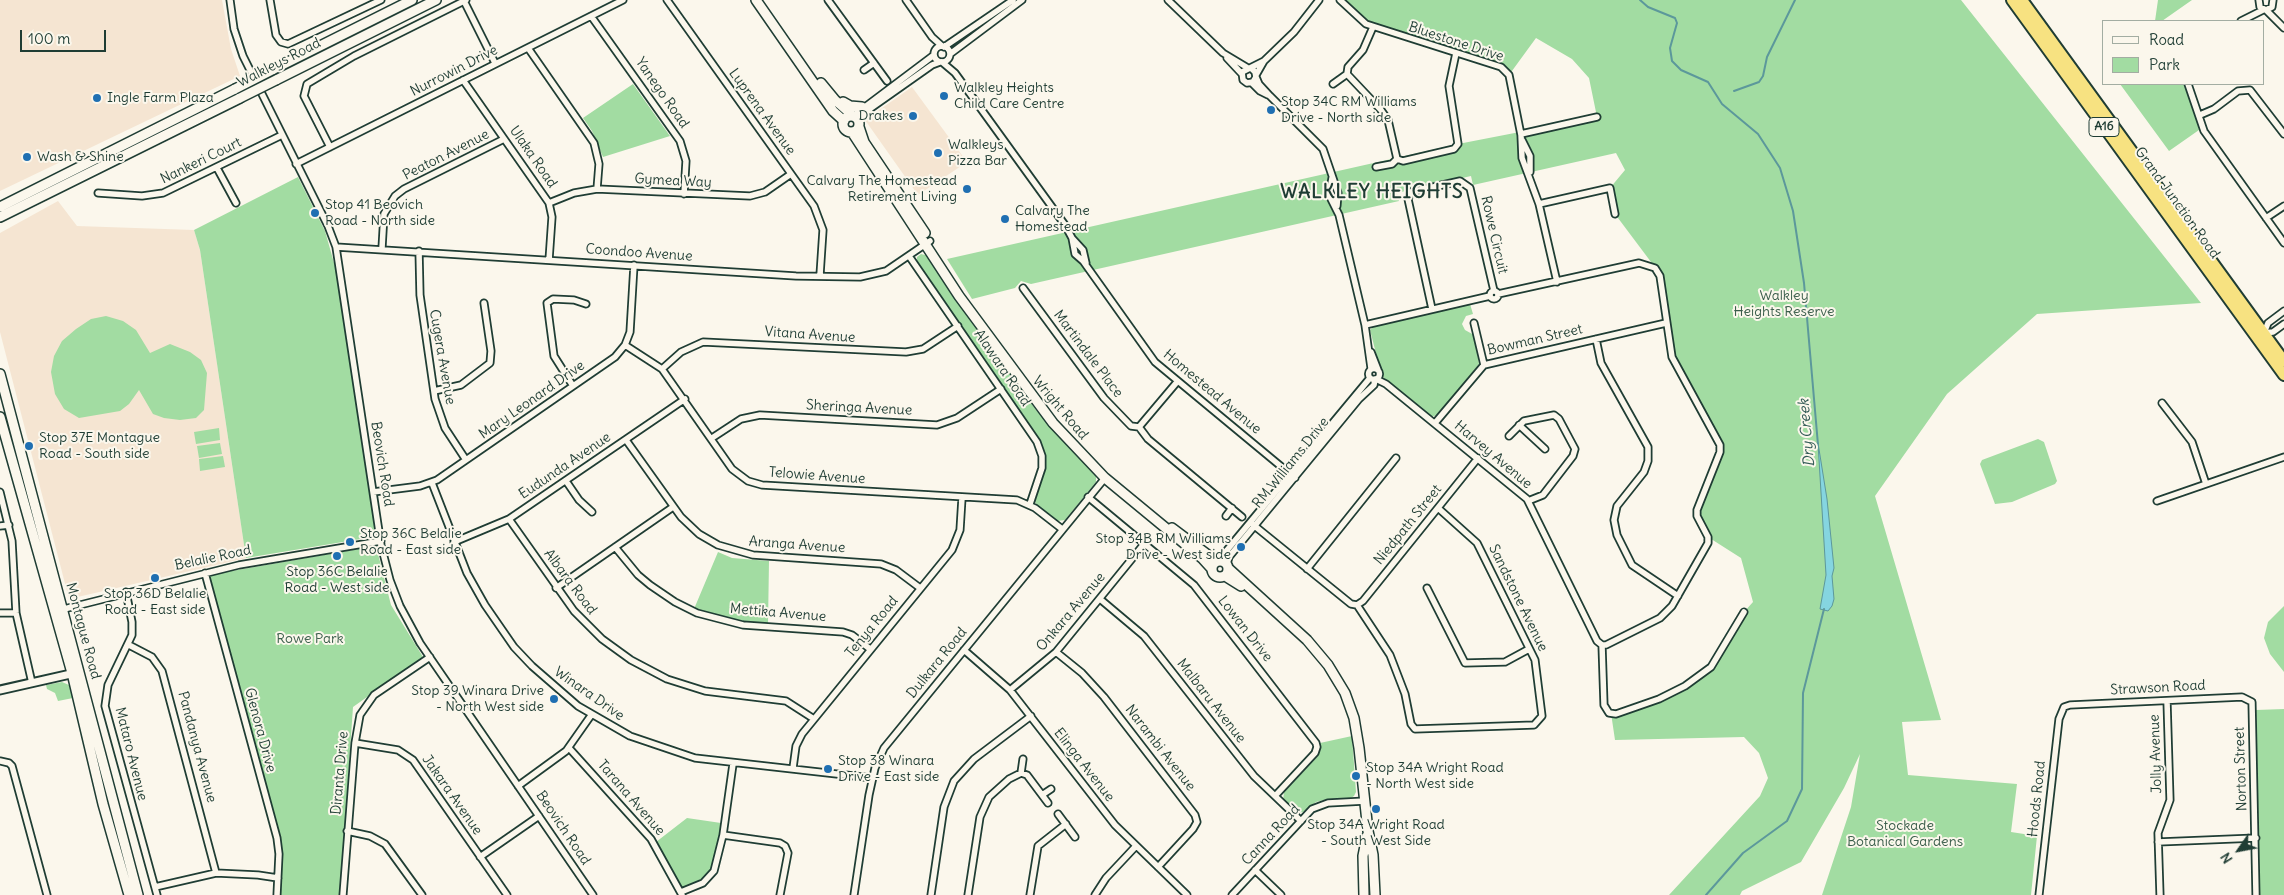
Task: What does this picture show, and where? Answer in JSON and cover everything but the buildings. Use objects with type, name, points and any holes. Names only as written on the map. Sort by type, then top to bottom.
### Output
[{"type":"highway","name":"Grand Junction Road","points":[[2012,0],[2260,335],[2284,361]]},
{"type":"highway","name":"Grand Junction Road","points":[[2022,0],[2260,335],[2284,375]]},
{"type":"main road","name":"Walkleys Road","points":[[1,215],[234,89],[412,0]]},
{"type":"main road","name":"Walkleys Road","points":[[1,215],[436,0]]},
{"type":"main road","name":"Wright Road","points":[[756,0],[833,111],[844,121],[845,130],[855,122]]},
{"type":"main road","name":"Wright Road","points":[[792,52],[816,76],[855,122],[967,304],[1039,406],[1067,440],[1105,478],[1149,514],[1186,537],[1215,564]]},
{"type":"main road","points":[[816,76],[845,104],[862,107]]},
{"type":"main road","points":[[844,121],[855,122]]},
{"type":"main road","name":"Montague Road","points":[[0,374],[59,610],[138,895]]},
{"type":"main road","name":"Montague Road","points":[[0,417],[59,610]]},
{"type":"main road","points":[[1215,564],[1216,576],[1227,570]]},
{"type":"main road","points":[[1215,564],[1227,570],[1263,609],[1311,646],[1334,673],[1348,699],[1356,731],[1368,831],[1373,855],[1374,895]]},
{"type":"main road","name":"Montague Road","points":[[76,672],[103,804],[129,895]]},
{"type":"main road","points":[[1364,895],[1363,856],[1368,831]]},
{"type":"street","name":"Beovich Road","points":[[230,0],[234,29],[240,48],[328,226],[336,247],[381,541],[390,580],[400,606],[430,657],[592,895]]},
{"type":"street","points":[[270,0],[276,35],[280,42],[288,44],[381,0]]},
{"type":"street","points":[[330,147],[304,96],[307,84],[362,52],[465,0],[496,64]]},
{"type":"street","name":"Nurrowin Drive","points":[[296,164],[623,0]]},
{"type":"street","name":"Luprena Avenue","points":[[666,0],[814,206],[822,223],[820,275]]},
{"type":"street","points":[[828,0],[887,81]]},
{"type":"street","points":[[906,0],[932,37],[934,53]]},
{"type":"street","points":[[855,122],[862,107],[943,46],[1013,0]]},
{"type":"street","points":[[855,122],[864,113],[932,65],[941,62],[1022,0]]},
{"type":"street","points":[[1168,0],[1223,52],[1242,74],[1244,81],[1252,83],[1260,92],[1270,96]]},
{"type":"street","points":[[1252,83],[1264,61],[1294,32],[1319,0]]},
{"type":"street","name":"Bluestone Drive","points":[[1340,0],[1366,24],[1372,27],[1501,67],[1509,74],[1521,136],[1522,158],[1539,204],[1557,282]]},
{"type":"street","points":[[2242,20],[2259,2],[2265,10],[2280,22]]},
{"type":"street","points":[[2249,15],[2265,10],[2272,3],[2284,28]]},
{"type":"street","name":"Yanego Road","points":[[592,16],[680,140],[686,161],[684,194]]},
{"type":"street","points":[[1333,84],[1347,74],[1348,67],[1363,50],[1372,27]]},
{"type":"street","name":"Homestead Avenue","points":[[932,37],[943,46],[955,72],[1072,238],[1083,250],[1087,268],[1155,362],[1293,476]]},
{"type":"street","points":[[528,48],[594,143],[599,164],[597,189]]},
{"type":"street","points":[[1223,52],[1249,68],[1256,76],[1259,84],[1322,147],[1327,156],[1338,193],[1337,208],[1376,376]]},
{"type":"street","name":"Homestead Avenue","points":[[934,53],[941,62],[955,72]]},
{"type":"street","points":[[1397,159],[1406,160],[1454,149],[1458,144],[1449,86],[1456,53]]},
{"type":"street","points":[[1242,74],[1249,68],[1264,61]]},
{"type":"street","points":[[864,70],[874,63]]},
{"type":"street","points":[[1347,74],[1388,120],[1397,159]]},
{"type":"street","name":"Ulaka Road","points":[[463,80],[549,203],[552,217],[549,260]]},
{"type":"street","points":[[2188,85],[2204,131],[2213,146],[2284,243]]},
{"type":"street","points":[[2248,85],[2250,90],[2284,134]]},
{"type":"street","points":[[2200,115],[2214,109],[2238,91],[2250,90]]},
{"type":"street","points":[[1521,136],[1597,117]]},
{"type":"street","name":"Nankeri Court","points":[[98,193],[142,196],[160,194],[282,135]]},
{"type":"street","name":"Peaton Avenue","points":[[382,248],[384,214],[389,204],[399,193],[504,139]]},
{"type":"street","points":[[1376,167],[1392,164],[1397,159]]},
{"type":"street","points":[[217,168],[236,204]]},
{"type":"street","name":"Gymea Way","points":[[549,203],[574,193],[597,189],[750,196],[765,192],[791,174]]},
{"type":"street","name":"Rowe Circuit","points":[[1432,309],[1408,199],[1411,192],[1460,181],[1470,188],[1494,294]]},
{"type":"street","points":[[1539,204],[1610,188],[1615,214]]},
{"type":"street","points":[[2266,218],[2284,206]]},
{"type":"street","name":"Coondoo Avenue","points":[[336,247],[382,248],[796,276],[872,276],[890,269],[928,243]]},
{"type":"street","name":"Cugera Avenue","points":[[419,251],[420,296],[434,391],[442,422],[466,460]]},
{"type":"street","name":"Alawara Road","points":[[909,256],[1001,388],[1040,451],[1041,473],[1030,504]]},
{"type":"street","points":[[1365,325],[1494,294],[1639,263],[1656,268],[1660,276],[1672,357],[1718,440],[1720,448],[1697,510],[1708,537],[1708,543],[1670,609],[1660,618],[1606,646],[1602,645],[1604,705],[1609,712],[1616,714],[1659,700],[1685,686],[1711,667],[1744,612]]},
{"type":"street","points":[[625,345],[630,328],[634,265]]},
{"type":"street","name":"Martindale Place","points":[[1023,288],[1104,398],[1131,426],[1139,427],[1148,439],[1242,517]]},
{"type":"street","points":[[572,386],[554,356],[547,303],[553,299],[574,300],[586,304]]},
{"type":"street","points":[[434,391],[461,385],[490,364],[491,351],[484,303]]},
{"type":"street","points":[[2260,335],[2268,323],[2284,311]]},
{"type":"street","points":[[1474,323],[1484,365]]},
{"type":"street","name":"Bowman Street","points":[[1435,423],[1484,365],[1494,360],[1666,323]]},
{"type":"street","points":[[2260,335],[2272,332],[2284,324]]},
{"type":"street","name":"Vitana Avenue","points":[[662,369],[681,352],[703,342],[906,352],[923,348],[958,326]]},
{"type":"street","points":[[1596,339],[1601,363],[1648,447],[1648,461],[1644,472],[1617,506],[1614,520],[1617,535],[1632,565],[1678,596]]},
{"type":"street","name":"Mary Leonard Drive","points":[[373,492],[432,483],[612,360],[625,345]]},
{"type":"street","name":"Telowie Avenue","points":[[625,345],[662,369],[735,472],[754,483],[962,498],[1017,500],[1030,504],[1062,529]]},
{"type":"street","points":[[1369,345],[1371,368],[1376,376]]},
{"type":"street","points":[[1371,368],[1368,372],[1376,376]]},
{"type":"street","name":"Harvey Avenue","points":[[1376,376],[1528,501],[1597,641],[1602,645]]},
{"type":"street","name":"RM Williams Drive","points":[[1227,570],[1230,557],[1253,525],[1376,376]]},
{"type":"street","points":[[1139,427],[1177,382]]},
{"type":"street","name":"Sheringa Avenue","points":[[712,438],[741,419],[760,415],[937,424],[957,418],[1001,388]]},
{"type":"street","name":"Eudunda Avenue","points":[[454,542],[509,519],[685,399]]},
{"type":"street","points":[[2162,403],[2192,442],[2206,484]]},
{"type":"street","points":[[1509,436],[1524,421],[1554,415],[1559,419],[1575,449],[1573,456],[1542,495],[1528,501]]},
{"type":"street","points":[[1519,426],[1545,449]]},
{"type":"street","name":"Aranga Avenue","points":[[626,440],[673,507],[699,534],[732,551],[753,555],[881,564],[896,570],[920,588]]},
{"type":"street","points":[[2157,501],[2284,457]]},
{"type":"street","points":[[1307,569],[1396,458]]},
{"type":"street","name":"Niedpath Street","points":[[1356,605],[1363,601],[1478,458]]},
{"type":"street","name":"Dulkara Road","points":[[854,895],[872,778],[884,748],[1105,478]]},
{"type":"street","points":[[566,480],[579,500],[592,512]]},
{"type":"street","name":"Winara Drive","points":[[432,483],[454,542],[474,587],[514,646],[549,682],[592,714],[620,731],[657,747],[695,758],[733,764],[793,768],[872,778]]},
{"type":"street","points":[[0,492],[9,525],[14,558],[16,613],[32,683]]},
{"type":"street","name":"Lowan Drive","points":[[1088,497],[1199,590],[1316,742],[1315,753],[1275,796]]},
{"type":"street","name":"Tenya Road","points":[[793,768],[797,742],[957,540],[960,530],[962,498]]},
{"type":"street","points":[[556,588],[673,507]]},
{"type":"street","points":[[1226,516],[1232,508]]},
{"type":"street","name":"Sandstone Avenue","points":[[1356,605],[1390,655],[1405,694],[1411,724],[1416,728],[1534,725],[1542,716],[1537,667],[1530,649],[1477,543],[1438,508]]},
{"type":"street","name":"Albara Road","points":[[509,519],[556,588],[580,618],[602,639],[650,671],[676,682],[711,692],[786,701],[814,719]]},
{"type":"street","points":[[0,526],[9,525]]},
{"type":"street","points":[[1253,525],[1351,604],[1356,605]]},
{"type":"street","name":"RM Williams Drive","points":[[1215,564],[1253,525]]},
{"type":"street","name":"Belalie Road","points":[[59,610],[257,561],[381,541]]},
{"type":"street","name":"Onkara Avenue","points":[[1010,690],[1056,652],[1144,544]]},
{"type":"street","name":"Mettika Avenue","points":[[615,547],[650,585],[675,602],[697,613],[743,625],[843,632],[858,638],[870,649]]},
{"type":"street","name":"Glenora Drive","points":[[205,573],[277,838],[277,895]]},
{"type":"street","points":[[1427,588],[1465,663],[1505,662],[1530,649]]},
{"type":"street","name":"Mataro Avenue","points":[[126,592],[132,622],[132,635],[129,645],[108,685],[105,706],[157,895]]},
{"type":"street","name":"Malbaru Avenue","points":[[1100,598],[1150,643],[1242,762],[1301,821]]},
{"type":"street","points":[[0,613],[16,613]]},
{"type":"street","name":"Pandanya Avenue","points":[[129,645],[152,657],[162,670],[216,873]]},
{"type":"street","name":"Elinga Avenue","points":[[964,650],[1010,690],[1106,814],[1187,895]]},
{"type":"street","name":"Narambi Avenue","points":[[1056,652],[1082,673],[1104,698],[1195,815],[1197,822],[1193,830],[1158,867]]},
{"type":"street","name":"Diranta Drive","points":[[343,895],[358,720],[371,698],[430,657]]},
{"type":"street","points":[[0,690],[76,672]]},
{"type":"street","name":"Strawson Road","points":[[2064,707],[2070,704],[2242,697],[2252,702]]},
{"type":"street","name":"Jolly Avenue","points":[[2160,895],[2158,842],[2160,826],[2170,800],[2167,700]]},
{"type":"street","name":"Norton Street","points":[[2252,702],[2256,895]]},
{"type":"street","name":"Hoods Road","points":[[2039,895],[2059,719],[2064,707]]},
{"type":"street","points":[[518,786],[569,748],[592,714]]},
{"type":"street","points":[[931,895],[944,807],[954,781],[967,765],[1031,716]]},
{"type":"street","name":"Jakara Avenue","points":[[355,743],[398,750],[413,760],[507,895]]},
{"type":"street","name":"Tarana Avenue","points":[[569,748],[651,839],[681,894]]},
{"type":"street","points":[[0,760],[12,766],[47,895]]},
{"type":"street","points":[[1021,773],[1023,760]]},
{"type":"street","points":[[681,894],[703,883],[712,874],[723,835],[733,764]]},
{"type":"street","points":[[968,895],[982,808],[994,791],[1014,775],[1021,773],[1027,775],[1048,803]]},
{"type":"street","points":[[1042,795],[1051,789]]},
{"type":"street","name":"Canna Road","points":[[1232,895],[1301,821],[1320,804],[1365,801]]},
{"type":"street","points":[[1058,814],[1075,837]]},
{"type":"street","points":[[480,857],[540,816]]},
{"type":"street","points":[[1030,895],[1038,846],[1066,824]]},
{"type":"street","points":[[347,831],[370,836],[385,844],[422,895]]},
{"type":"street","points":[[723,835],[780,843],[785,846],[788,854],[780,895]]},
{"type":"street","points":[[2158,842],[2256,838]]},
{"type":"street","points":[[1095,895],[1110,873],[1136,846]]},
{"type":"street","points":[[1256,870],[1281,895]]},
{"type":"street","points":[[155,887],[216,873],[258,874],[278,878]]},
{"type":"shaded area","name":"Ingle Farm Plaza","points":[[0,0],[222,0],[231,49],[240,76],[0,191]]},
{"type":"shaded area","points":[[912,87],[967,162],[918,195],[865,120]]},
{"type":"shaded area","points":[[58,201],[77,226],[194,230],[200,250],[246,558],[69,599],[0,332],[0,233]]},
{"type":"green space","points":[[1340,0],[1961,0],[2201,303],[2037,314],[1947,394],[1875,496],[1941,720],[1902,722],[1908,775],[2017,784],[2011,832],[2037,836],[2031,895],[1822,895],[1851,807],[1860,754],[1844,788],[1801,862],[1742,891],[1740,895],[1669,895],[1760,796],[1768,778],[1759,753],[1744,737],[1615,740],[1611,713],[1679,690],[1719,658],[1744,612],[1753,602],[1741,558],[1708,537],[1697,513],[1720,448],[1672,357],[1657,270],[1615,214],[1610,188],[1625,170],[1616,153],[1473,185],[1471,176],[1397,193],[1399,201],[1031,284],[1021,281],[1015,288],[972,299],[947,259],[1458,144],[1597,117],[1589,78],[1572,59],[1536,38],[1509,75],[1501,67],[1366,24]]},
{"type":"green space","points":[[2158,0],[2192,0],[2163,20],[2155,20]]},
{"type":"green space","points":[[633,84],[670,136],[603,157],[592,131],[583,118]]},
{"type":"green space","points":[[2121,85],[2184,85],[2191,98],[2199,130],[2169,151]]},
{"type":"green space","points":[[298,177],[325,231],[336,270],[376,531],[373,537],[246,558],[200,250],[194,230]]},
{"type":"green space","points":[[921,254],[929,256],[1036,410],[1096,476],[1096,482],[1065,520],[1057,521],[1035,502],[1045,469],[1043,448],[917,263],[917,257]]},
{"type":"green space","points":[[1470,304],[1473,314],[1466,316],[1462,324],[1465,330],[1474,335],[1479,364],[1438,415],[1430,417],[1387,383],[1381,373],[1370,330],[1374,326]]},
{"type":"green space","points":[[106,316],[123,321],[136,330],[150,353],[170,344],[190,352],[201,360],[207,373],[204,410],[196,418],[180,420],[164,418],[153,414],[139,390],[129,404],[120,411],[79,418],[64,409],[55,394],[51,372],[54,356],[62,341],[76,329],[91,319]]},
{"type":"green space","points":[[219,428],[220,440],[196,444],[194,432]]},
{"type":"green space","points":[[2038,439],[2044,442],[2057,481],[2055,484],[2012,502],[1995,504],[1980,464],[1982,460]]},
{"type":"green space","points":[[220,443],[222,454],[199,458],[197,446]]},
{"type":"green space","points":[[223,456],[225,467],[200,471],[199,459]]},
{"type":"green space","name":"Rowe Park","points":[[376,546],[391,605],[423,657],[353,707],[340,895],[280,895],[282,848],[208,575]]},
{"type":"green space","points":[[718,552],[732,558],[769,561],[768,624],[719,618],[694,609]]},
{"type":"green space","points":[[2284,606],[2284,672],[2270,654],[2264,638],[2268,622]]},
{"type":"green space","points":[[62,682],[69,685],[73,698],[58,701],[55,693],[47,689],[46,685]]},
{"type":"green space","points":[[2284,709],[2284,895],[2260,895],[2256,710]]},
{"type":"green space","points":[[1352,736],[1356,792],[1354,796],[1351,798],[1316,802],[1303,812],[1295,813],[1283,801],[1284,792],[1318,756],[1320,743]]},
{"type":"green space","points":[[687,818],[721,823],[713,870],[702,882],[686,888],[681,886],[656,842]]},
{"type":"water","points":[[1818,443],[1827,499],[1834,568],[1832,576],[1834,599],[1828,611],[1820,609],[1826,575]]},
{"type":"waterway","name":"Dry Creek","points":[[1640,0],[1648,7],[1675,18],[1677,23],[1670,48],[1672,61],[1681,70],[1708,82],[1722,104],[1758,134],[1780,168],[1793,211],[1804,283],[1818,445]]},
{"type":"waterway","points":[[1734,91],[1759,82],[1763,76],[1767,57],[1795,0]]},
{"type":"waterway","name":"Dry Creek","points":[[1706,895],[1743,853],[1787,821],[1802,789],[1803,693],[1824,609]]},
{"type":"place","name":"Walkley Heights Child Care Centre","points":[[944,96]]},
{"type":"place","name":"Ingle Farm Plaza","points":[[97,98]]},
{"type":"place","name":"Stop 34C RM Williams Drive - North side","points":[[1271,110]]},
{"type":"place","name":"Drakes","points":[[913,116]]},
{"type":"place","name":"Walkleys Pizza Bar","points":[[938,153]]},
{"type":"place","name":"Wash & Shine","points":[[27,157]]},
{"type":"place","name":"Calvary The Homestead Retirement Living","points":[[967,189]]},
{"type":"place","name":"Stop 41 Beovich Road - North side","points":[[315,213]]},
{"type":"place","name":"Calvary The Homestead","points":[[1005,219]]},
{"type":"place","name":"Stop 37E Montague Road - South side","points":[[29,446]]},
{"type":"place","name":"Stop 36C Belalie Road - East side","points":[[350,542]]},
{"type":"place","name":"Stop 34B RM Williams Drive - West side","points":[[1241,547]]},
{"type":"place","name":"Stop 36C Belalie Road - West side","points":[[337,556]]},
{"type":"place","name":"Stop 36D Belalie Road - East side","points":[[155,578]]},
{"type":"place","name":"Stop 39 Winara Drive - North West side","points":[[554,699]]},
{"type":"place","name":"Stop 38 Winara Drive - East side","points":[[828,769]]},
{"type":"place","name":"Stop 34A Wright Road - North West side","points":[[1356,776]]},
{"type":"place","name":"Stop 34A Wright Road - South West Side","points":[[1376,809]]},
{"type":"district","name":"WALKLEY HEIGHTS","points":[[1372,193]]},
{"type":"park label","name":"Walkley Heights Reserve","points":[[1784,304]]},
{"type":"park label","name":"Stockade Botanical Gardens","points":[[1905,834]]}]
